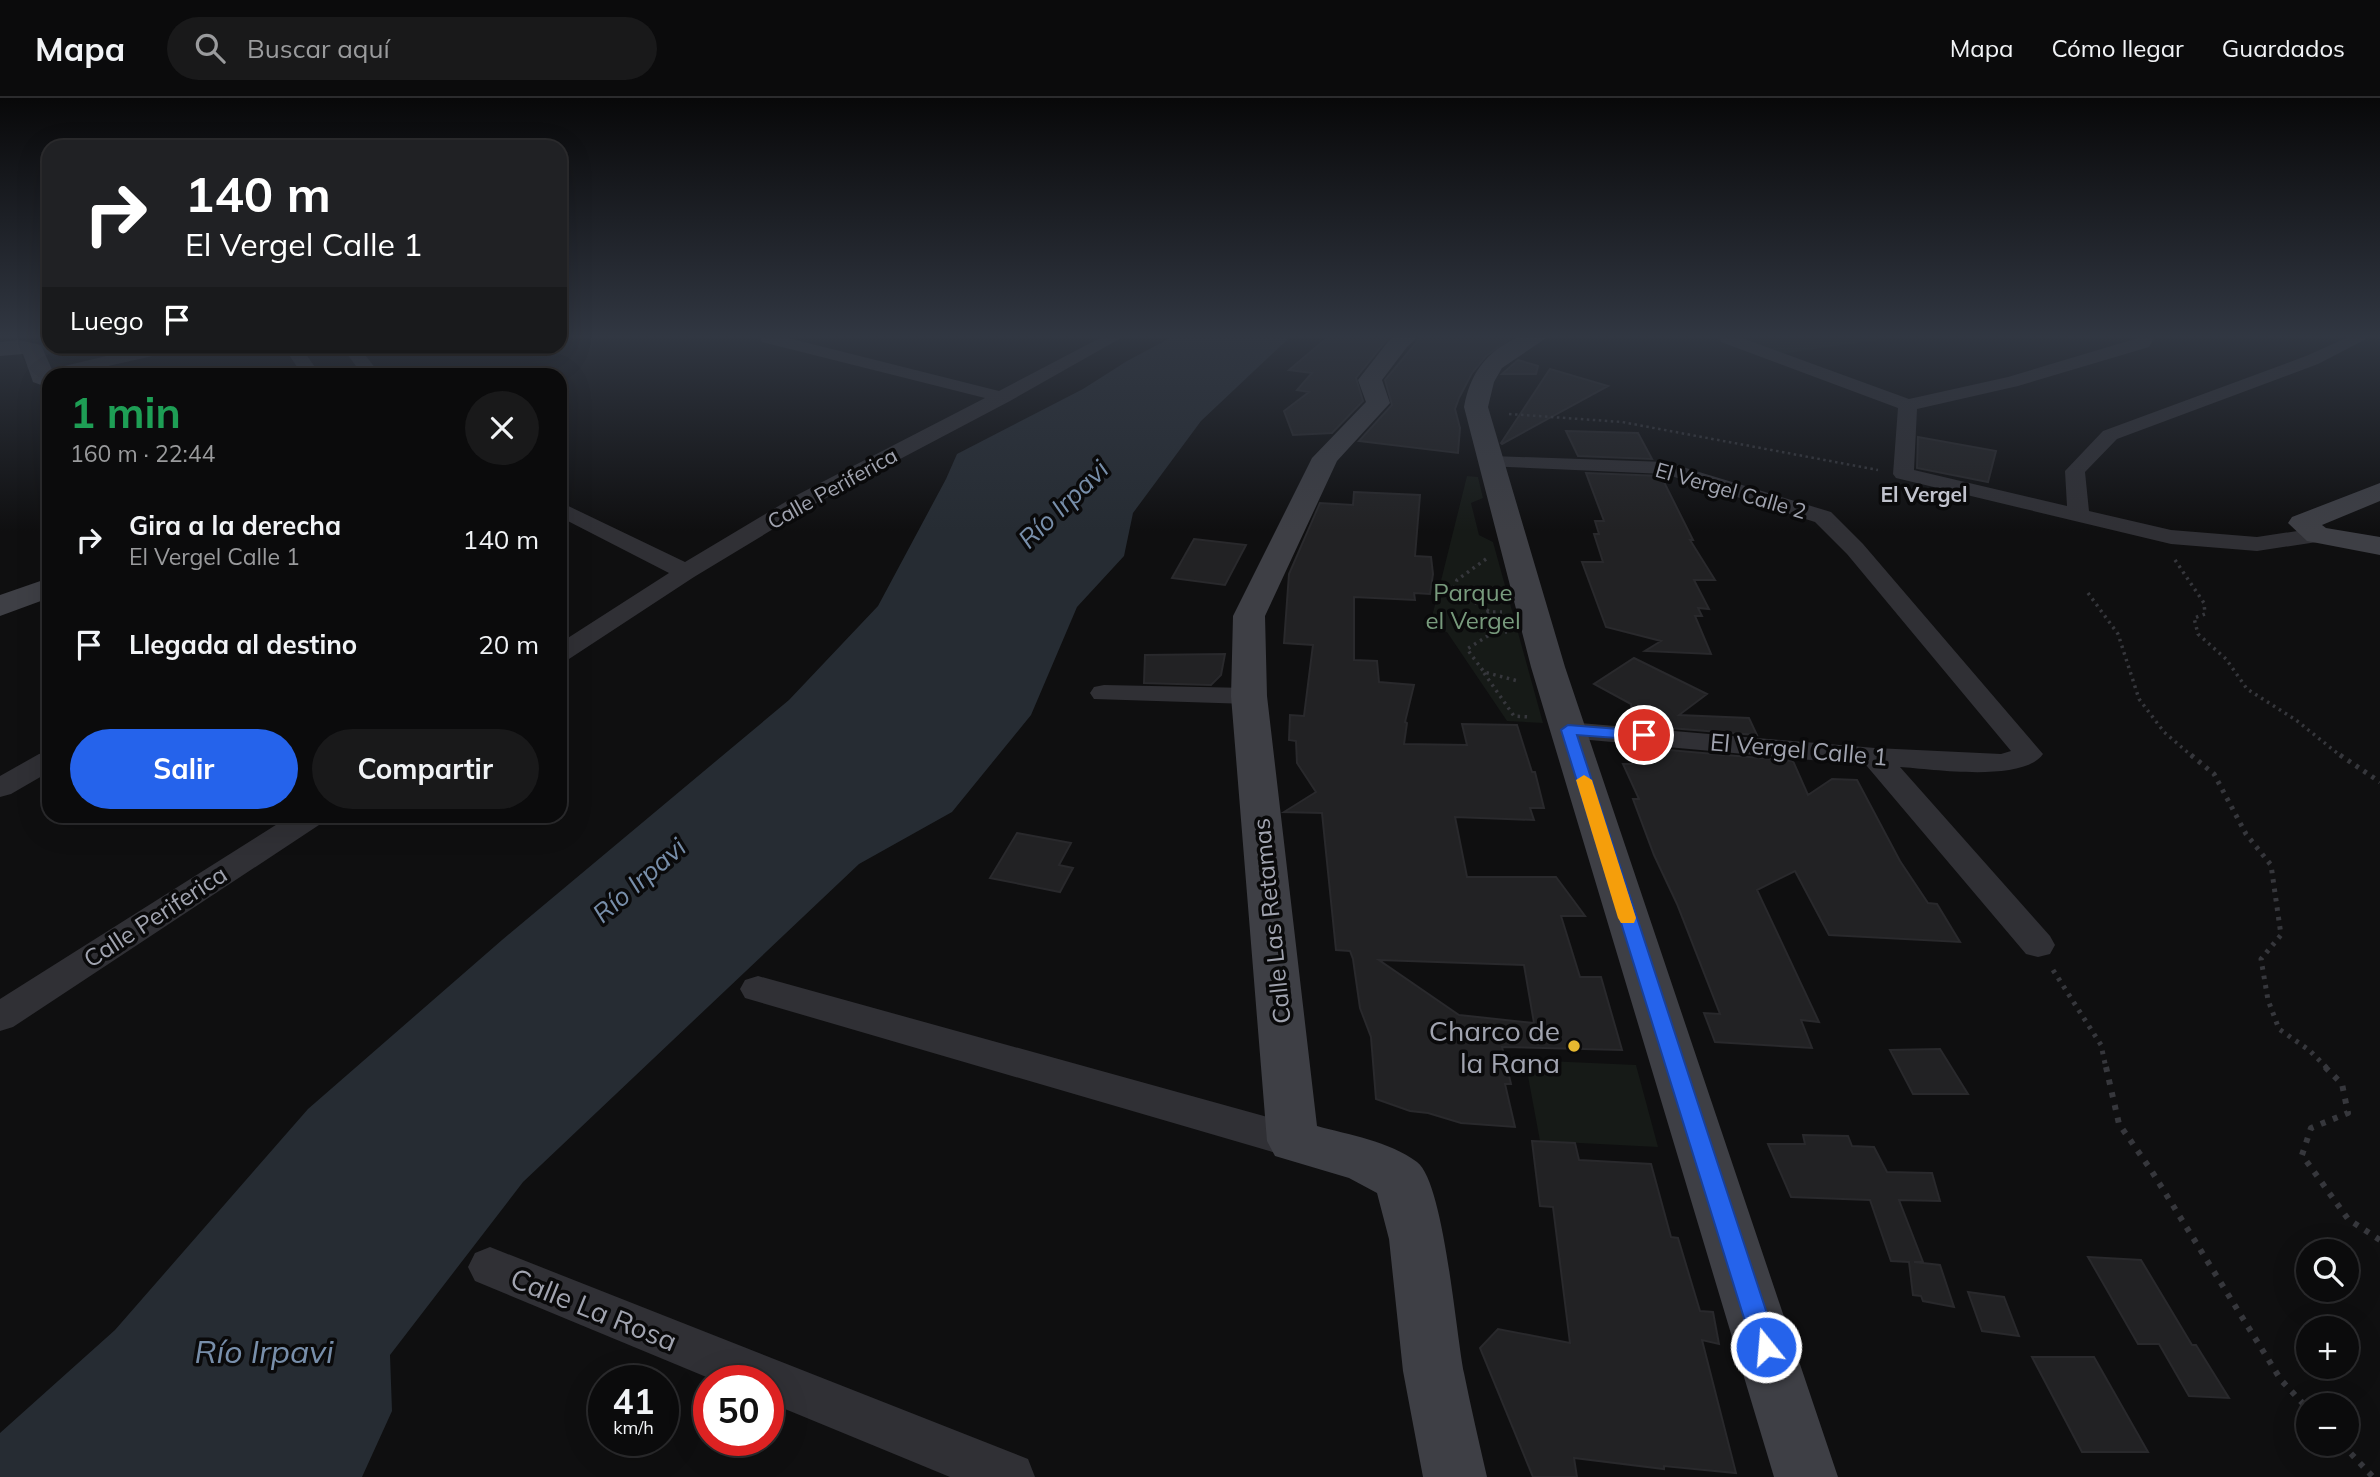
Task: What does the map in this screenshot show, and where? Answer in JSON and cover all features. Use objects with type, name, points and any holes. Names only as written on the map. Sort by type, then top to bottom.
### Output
[{"type":"street","name":"Calle Periferica","points":[[567,649],[686,572],[805,500],[993,402]]},
{"type":"street","name":"Calle Las Retamas","points":[[1293,1141],[1249,695],[1250,616],[1325,458],[1377,402]]},
{"type":"street","points":[[1477,402],[1552,724],[1652,998],[1725,1217],[1806,1477]]},
{"type":"street","points":[[1901,402],[1908,405],[1920,402]]},
{"type":"street","points":[[2079,516],[2076,471],[2110,435],[2198,402]]},
{"type":"street","points":[[1908,405],[1903,474],[2079,516],[2187,538],[2257,544],[2317,534],[2380,546]]},
{"type":"street","name":"El Vergel Calle 2","points":[[1492,462],[1666,468],[1823,517],[1855,549],[2029,754]]},
{"type":"street","points":[[2317,534],[2302,523],[2380,491]]},
{"type":"street","points":[[567,512],[686,572]]},
{"type":"street","points":[[0,606],[42,590]]},
{"type":"street","points":[[1104,693],[1249,695]]},
{"type":"street","name":"El Vergel Calle 1","points":[[1552,724],[1875,757],[2004,763],[2029,754]]},
{"type":"street","points":[[1875,757],[2038,945]]},
{"type":"street","points":[[0,788],[42,764]]},
{"type":"street","name":"Calle Periferica","points":[[0,1017],[300,823]]},
{"type":"street","points":[[758,989],[1362,1160],[1400,1179],[1417,1240],[1433,1371],[1455,1477]]},
{"type":"street","name":"Calle La Rosa","points":[[490,1267],[1010,1477]]},
{"type":"path","points":[[1503,414],[1622,422],[1903,474]]},
{"type":"path","points":[[2187,538],[2172,555],[2180,572],[2204,603],[2205,614],[2194,618],[2198,634],[2226,659],[2247,688],[2296,719],[2344,758],[2380,782]]},
{"type":"path","points":[[1490,612],[1454,589],[1457,580],[1492,555]]},
{"type":"path","points":[[2088,593],[2118,634],[2139,699],[2164,732],[2214,774],[2246,834],[2271,865],[2281,935],[2261,959],[2268,1000],[2279,1029],[2309,1050],[2342,1084],[2348,1113],[2311,1128],[2302,1155],[2348,1219],[2380,1240]]},
{"type":"path","points":[[1507,613],[1490,612],[1477,617],[1478,624],[1494,632],[1513,632]]},
{"type":"path","points":[[1494,632],[1467,649],[1514,716],[1552,724]]},
{"type":"path","points":[[1484,672],[1526,683]]},
{"type":"path","points":[[2038,945],[2101,1045],[2119,1124],[2151,1170],[2281,1380],[2296,1396]]},
{"type":"path","points":[[2353,1456],[2373,1477]]},
{"type":"green space","name":"Parque el Vergel","points":[[1467,476],[1478,477],[1483,498],[1471,503],[1479,535],[1493,542],[1543,723],[1507,721],[1447,632],[1429,629]]},
{"type":"green space","points":[[1525,1060],[1636,1065],[1658,1147],[1540,1141]]},
{"type":"water","name":"Río Irpavi","points":[[1057,402],[1221,402],[1201,421],[1133,513],[1124,556],[1077,607],[1031,715],[952,812],[859,864],[523,1182],[390,1355],[392,1411],[362,1477],[0,1477],[0,1433],[115,1330],[308,1109],[502,940],[789,700],[878,606],[957,454]]},
{"type":"building","points":[[1295,402],[1362,402],[1332,433],[1293,435],[1284,411]]},
{"type":"building","points":[[1391,402],[1457,402],[1455,409],[1460,428],[1458,453],[1359,441],[1392,405]]},
{"type":"building","points":[[1528,402],[1578,402],[1502,444]]},
{"type":"building","points":[[1566,431],[1638,433],[1652,459],[1578,456]]},
{"type":"building","points":[[1918,437],[1996,451],[1988,482],[1917,468]]},
{"type":"building","points":[[1586,473],[1661,476],[1693,540],[1690,540],[1715,580],[1694,580],[1709,609],[1698,608],[1702,616],[1695,616],[1711,654],[1645,651],[1661,641],[1606,627],[1582,562],[1603,562],[1594,534],[1599,534],[1595,521],[1604,521]]},
{"type":"building","points":[[1354,492],[1420,495],[1415,556],[1431,557],[1433,574],[1430,594],[1414,593],[1415,600],[1354,597],[1354,660],[1377,661],[1379,682],[1414,685],[1405,722],[1404,744],[1467,745],[1462,724],[1517,725],[1532,772],[1535,772],[1544,808],[1530,808],[1534,820],[1455,817],[1467,877],[1556,877],[1585,916],[1561,916],[1580,977],[1601,977],[1622,1050],[1502,1047],[1511,1084],[1505,1084],[1515,1127],[1461,1123],[1428,1113],[1410,1111],[1376,1099],[1371,1037],[1360,1008],[1353,959],[1350,951],[1336,950],[1322,813],[1284,812],[1316,792],[1297,763],[1296,741],[1289,740],[1290,715],[1304,716],[1313,645],[1284,643],[1289,574],[1320,503],[1353,505]],"holes":[[[1379,960],[1524,965],[1534,1023],[1459,1015]]]},
{"type":"building","points":[[1194,539],[1246,545],[1225,585],[1172,578]]},
{"type":"building","points":[[1225,654],[1221,675],[1211,685],[1144,683],[1145,655]]},
{"type":"building","points":[[1634,658],[1707,694],[1679,715],[1749,718],[1757,735],[1633,725],[1631,704],[1594,684]]},
{"type":"building","points":[[1634,747],[1793,761],[1808,795],[1832,779],[1857,780],[1900,861],[1928,903],[1937,904],[1960,942],[1829,935],[1795,871],[1757,890],[1819,1022],[1801,1020],[1812,1048],[1715,1042],[1704,1013],[1720,1014],[1677,904],[1654,855],[1633,799],[1639,799],[1623,764],[1633,764],[1628,750]]},
{"type":"building","points":[[1017,833],[1071,843],[1059,865],[1073,868],[1060,892],[990,878]]},
{"type":"building","points":[[1940,1049],[1968,1094],[1913,1094],[1890,1050]]},
{"type":"building","points":[[1803,1135],[1848,1136],[1852,1146],[1874,1147],[1887,1172],[1932,1173],[1940,1201],[1899,1200],[1923,1262],[1914,1262],[1940,1265],[1954,1307],[1923,1301],[1921,1296],[1913,1295],[1909,1262],[1891,1261],[1870,1200],[1791,1197],[1768,1144],[1805,1144]]},
{"type":"building","points":[[1532,1141],[1575,1143],[1579,1160],[1651,1164],[1671,1237],[1678,1238],[1700,1311],[1713,1312],[1719,1344],[1702,1340],[1736,1473],[1664,1466],[1664,1469],[1574,1458],[1577,1477],[1533,1477],[1480,1348],[1498,1329],[1570,1343],[1553,1207],[1540,1206]]},
{"type":"building","points":[[2088,1257],[2141,1260],[2192,1345],[2196,1345],[2229,1398],[2189,1396],[2159,1344],[2138,1344]]},
{"type":"building","points":[[1968,1292],[2004,1297],[2019,1336],[1982,1331]]},
{"type":"building","points":[[2032,1357],[2094,1357],[2148,1452],[2082,1452]]},
{"type":"slow traffic","points":[[1584,780],[1627,918]]},
{"type":"place","name":"Charco de la Rana","points":[[1574,1046]]},
{"type":"district","name":"El Vergel","points":[[1924,494]]},
{"type":"route","points":[[1644,735],[1568,730],[1766,1347]]}]
